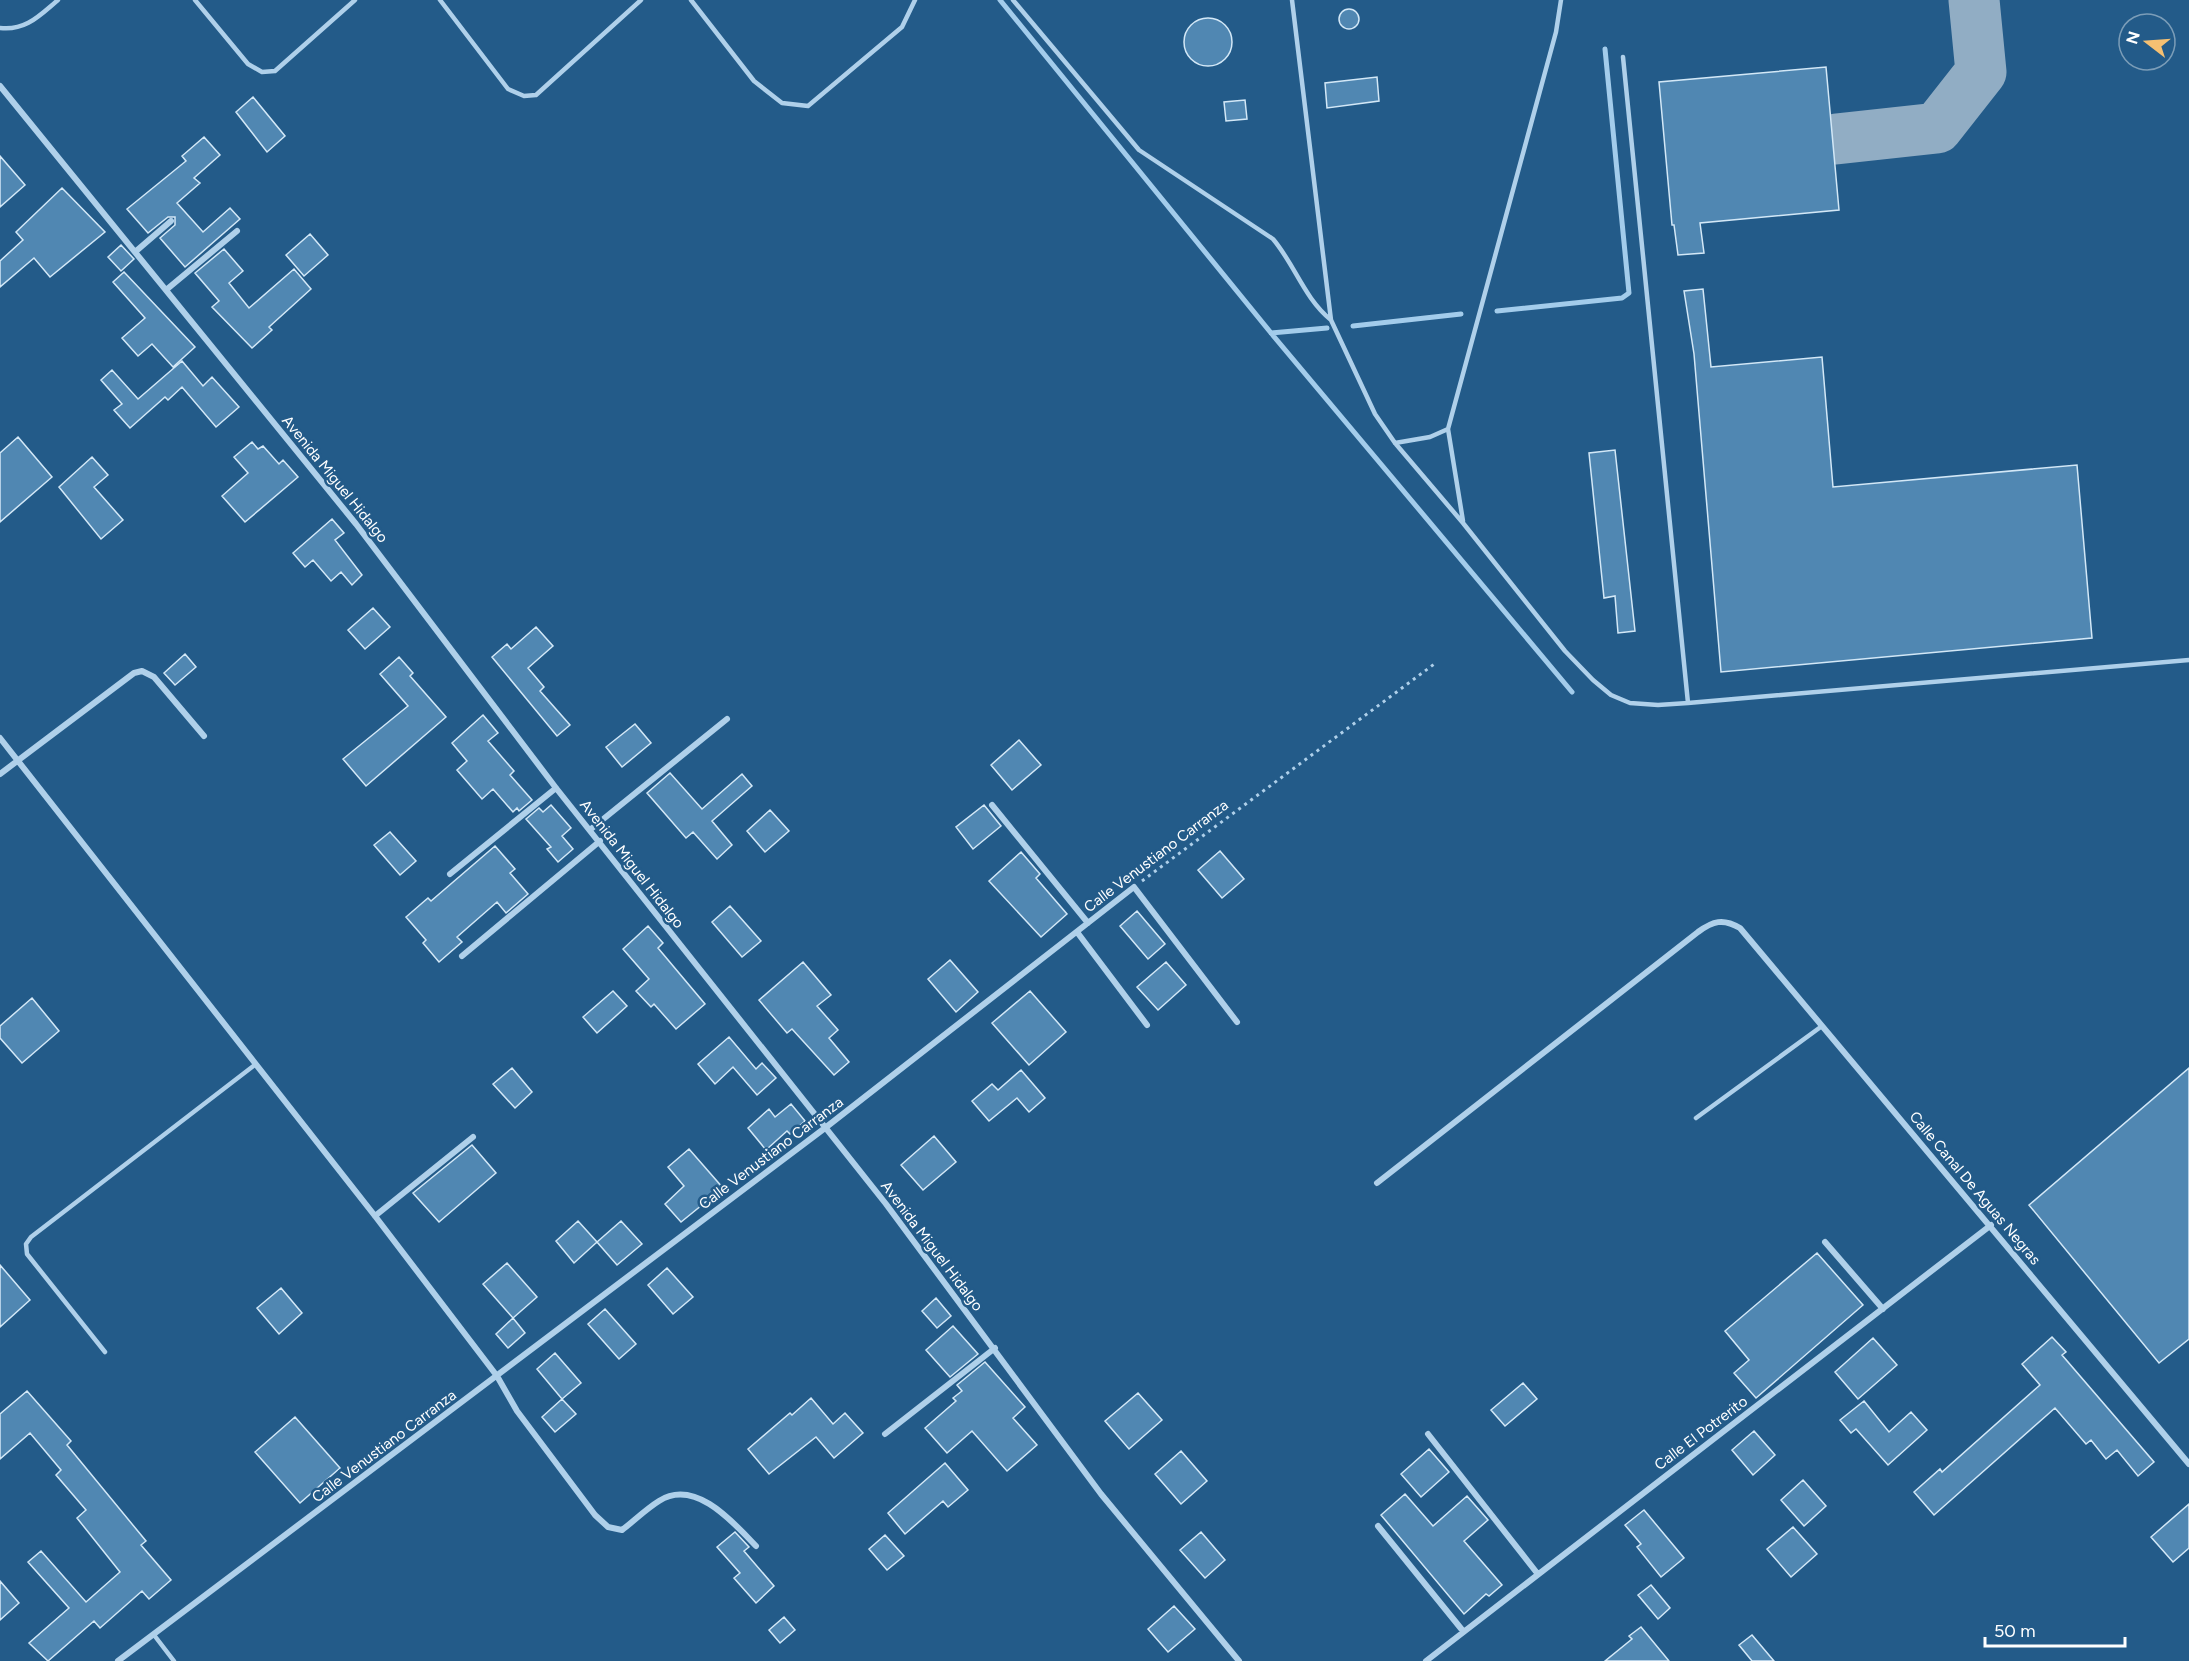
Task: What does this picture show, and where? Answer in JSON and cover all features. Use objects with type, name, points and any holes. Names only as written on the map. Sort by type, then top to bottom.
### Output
[{"type":"street","name":"Avenida Miguel Hidalgo","points":[[0,86],[356,524],[556,788],[591,829],[995,1348],[1101,1494],[1239,1661]]},
{"type":"street","points":[[135,252],[171,221]]},
{"type":"street","points":[[166,290],[237,231]]},
{"type":"street","points":[[0,774],[134,673],[142,671],[154,677],[204,736]]},
{"type":"street","points":[[591,829],[727,719]]},
{"type":"street","points":[[0,738],[375,1216],[497,1376],[517,1412],[595,1515],[608,1527],[622,1530],[659,1500],[671,1496],[693,1495],[726,1515],[756,1546]]},
{"type":"street","points":[[450,874],[556,788]]},
{"type":"street","points":[[992,805],[1088,923]]},
{"type":"street","points":[[462,956],[600,841]]},
{"type":"street","points":[[1134,887],[1237,1022]]},
{"type":"street","name":"Calle Venustiano Carranza","points":[[118,1661],[825,1128],[1134,887]]},
{"type":"street","name":"Calle Canal De Aguas Negras","points":[[1377,1183],[1711,923],[1722,921],[1740,928],[2189,1464]]},
{"type":"street","points":[[1077,932],[1147,1024]]},
{"type":"street","points":[[375,1216],[473,1137]]},
{"type":"street","name":"Calle El Potrerito","points":[[1426,1661],[1537,1573],[1991,1225]]},
{"type":"street","points":[[1825,1242],[1883,1309]]},
{"type":"street","points":[[885,1434],[995,1348]]},
{"type":"street","points":[[1428,1434],[1537,1573]]},
{"type":"street","points":[[1378,1526],[1463,1632]]},
{"type":"lane","points":[[0,28],[11,29],[28,25],[58,0]]},
{"type":"lane","points":[[195,0],[248,64],[262,72],[275,70],[355,0]]},
{"type":"lane","points":[[440,0],[508,89],[524,96],[536,95],[641,0]]},
{"type":"lane","points":[[691,0],[754,81],[782,103],[808,106],[902,27],[915,0]]},
{"type":"lane","points":[[1012,0],[1138,150],[1273,239],[1286,254],[1317,309],[1331,320]]},
{"type":"lane","points":[[1292,0],[1331,320],[1355,377],[1375,414],[1395,443],[1463,523],[1565,651],[1611,695],[1630,704],[1688,703],[2189,660]]},
{"type":"lane","points":[[1463,523],[1448,429],[1556,32],[1561,0]]},
{"type":"lane","points":[[1623,57],[1688,703]]},
{"type":"lane","points":[[1395,443],[1430,437],[1448,429]]},
{"type":"lane","points":[[1696,1118],[1822,1026]]},
{"type":"lane","points":[[105,1352],[27,1254],[26,1244],[31,1237],[256,1064]]},
{"type":"lane","points":[[154,1635],[174,1661]]},
{"type":"path","name":"Calle Venustiano Carranza","points":[[1134,887],[1437,662]]},
{"type":"building","points":[[1349,9],[1356,12],[1359,19],[1356,26],[1349,29],[1342,26],[1339,19],[1342,12]]},
{"type":"building","points":[[1208,18],[1225,25],[1232,42],[1225,59],[1208,66],[1191,59],[1184,42],[1191,25]]},
{"type":"building","points":[[1826,67],[1839,210],[1700,223],[1704,253],[1678,255],[1674,225],[1672,225],[1659,82]]},
{"type":"building","points":[[1377,77],[1379,101],[1327,108],[1325,83]]},
{"type":"building","points":[[253,97],[285,136],[267,152],[236,112]]},
{"type":"building","points":[[1245,100],[1247,119],[1226,121],[1224,102]]},
{"type":"building","points":[[204,137],[220,155],[194,178],[200,183],[177,203],[203,232],[230,208],[240,219],[185,267],[160,238],[175,225],[175,217],[168,217],[148,233],[127,209],[186,161],[182,156]]},
{"type":"building","points":[[0,156],[25,185],[0,207]]},
{"type":"building","points":[[62,188],[105,232],[50,277],[34,258],[0,287],[0,261],[23,240],[16,232]]},
{"type":"building","points":[[310,234],[328,255],[304,276],[286,255]]},
{"type":"building","points":[[121,245],[134,259],[121,271],[108,257]]},
{"type":"building","points":[[224,249],[243,271],[229,283],[249,308],[294,269],[311,289],[269,327],[272,330],[252,348],[212,307],[219,301],[195,273]]},
{"type":"building","points":[[124,272],[195,347],[173,367],[152,344],[138,356],[122,338],[145,318],[113,282]]},
{"type":"building","points":[[1703,289],[1711,367],[1822,357],[1833,487],[2077,465],[2092,638],[1721,672],[1694,354],[1684,291]]},
{"type":"building","points":[[182,361],[203,386],[212,377],[239,407],[216,427],[182,387],[168,400],[165,397],[130,428],[114,410],[122,404],[101,380],[112,370],[138,399]]},
{"type":"building","points":[[18,437],[52,477],[0,522],[0,453]]},
{"type":"building","points":[[252,442],[258,449],[263,446],[279,464],[283,460],[298,477],[245,522],[222,496],[248,473],[234,457]]},
{"type":"building","points":[[1615,450],[1635,631],[1618,633],[1615,596],[1604,598],[1589,453]]},
{"type":"building","points":[[92,457],[108,475],[94,487],[123,520],[101,539],[59,487]]},
{"type":"building","points":[[332,519],[344,533],[335,540],[362,575],[352,585],[341,572],[331,581],[313,560],[305,567],[293,553]]},
{"type":"building","points":[[373,608],[390,627],[365,649],[348,630]]},
{"type":"building","points":[[536,627],[553,646],[528,668],[544,687],[540,691],[570,725],[557,736],[492,657],[507,644],[511,649]]},
{"type":"building","points":[[185,654],[196,667],[175,685],[164,673]]},
{"type":"building","points":[[399,657],[413,673],[410,676],[446,717],[366,786],[343,759],[408,706],[380,674]]},
{"type":"building","points":[[483,715],[498,733],[488,741],[514,771],[510,775],[532,800],[519,811],[517,808],[513,812],[493,789],[482,799],[457,770],[467,761],[452,743]]},
{"type":"building","points":[[635,724],[651,743],[622,767],[606,747]]},
{"type":"building","points":[[1019,740],[1041,765],[1012,790],[991,765]]},
{"type":"building","points":[[670,773],[702,809],[742,774],[752,786],[712,821],[732,845],[717,859],[693,832],[686,838],[647,793]]},
{"type":"building","points":[[551,805],[571,828],[562,836],[573,849],[558,862],[547,849],[551,847],[526,819],[539,808],[543,812]]},
{"type":"building","points":[[984,805],[1001,826],[973,849],[956,827]]},
{"type":"building","points":[[770,810],[789,831],[765,852],[747,831]]},
{"type":"building","points":[[390,832],[416,861],[400,875],[374,845]]},
{"type":"building","points":[[495,846],[515,869],[510,873],[528,894],[506,913],[497,902],[457,937],[462,942],[439,962],[423,943],[426,940],[406,917],[428,898],[431,901]]},
{"type":"building","points":[[1220,851],[1244,879],[1222,898],[1198,870]]},
{"type":"building","points":[[1021,852],[1040,874],[1036,878],[1067,914],[1041,937],[989,881]]},
{"type":"building","points":[[730,906],[761,941],[742,957],[712,922]]},
{"type":"building","points":[[1137,911],[1165,944],[1148,959],[1120,926]]},
{"type":"building","points":[[648,926],[663,943],[658,948],[705,1004],[676,1029],[654,1004],[651,1007],[636,991],[649,979],[623,949]]},
{"type":"building","points":[[950,960],[978,992],[956,1012],[928,979]]},
{"type":"building","points":[[803,962],[831,995],[817,1006],[838,1030],[829,1038],[849,1062],[834,1075],[792,1029],[787,1033],[759,1000]]},
{"type":"building","points":[[1166,962],[1186,985],[1158,1010],[1137,987]]},
{"type":"building","points":[[613,991],[627,1006],[597,1033],[583,1017]]},
{"type":"building","points":[[1030,991],[1066,1032],[1029,1065],[992,1023]]},
{"type":"building","points":[[32,998],[59,1031],[22,1063],[0,1038],[0,1026]]},
{"type":"building","points":[[729,1037],[756,1069],[762,1063],[776,1078],[757,1095],[733,1067],[715,1084],[698,1064]]},
{"type":"building","points":[[512,1068],[532,1092],[515,1108],[493,1084]]},
{"type":"building","points":[[2189,1068],[2189,1339],[2159,1363],[2029,1205]]},
{"type":"building","points":[[1021,1070],[1045,1098],[1029,1112],[1017,1098],[989,1121],[972,1101],[992,1084],[998,1090]]},
{"type":"building","points":[[791,1104],[805,1121],[790,1134],[787,1131],[766,1150],[748,1128],[769,1109],[775,1117]]},
{"type":"building","points":[[934,1136],[956,1162],[923,1190],[901,1165]]},
{"type":"building","points":[[472,1145],[496,1173],[439,1222],[413,1193]]},
{"type":"building","points":[[689,1149],[723,1188],[681,1222],[665,1204],[684,1186],[668,1167]]},
{"type":"building","points":[[578,1221],[597,1242],[574,1263],[556,1241]]},
{"type":"building","points":[[621,1221],[642,1244],[617,1265],[597,1242]]},
{"type":"building","points":[[1817,1253],[1863,1305],[1756,1398],[1734,1373],[1749,1360],[1725,1331]]},
{"type":"building","points":[[507,1263],[537,1297],[513,1318],[483,1284]]},
{"type":"building","points":[[0,1265],[30,1300],[0,1327]]},
{"type":"building","points":[[667,1268],[693,1297],[673,1314],[648,1285]]},
{"type":"building","points":[[281,1288],[302,1313],[279,1334],[257,1308]]},
{"type":"building","points":[[936,1298],[951,1316],[937,1328],[922,1311]]},
{"type":"building","points":[[605,1309],[636,1344],[619,1359],[588,1324]]},
{"type":"building","points":[[513,1318],[525,1333],[508,1348],[496,1334]]},
{"type":"building","points":[[953,1326],[978,1354],[950,1377],[926,1350]]},
{"type":"building","points":[[2052,1337],[2066,1352],[2062,1355],[2154,1462],[2138,1476],[2117,1450],[2106,1459],[2091,1440],[2086,1444],[2055,1408],[1934,1515],[1914,1492],[1940,1469],[1942,1472],[2040,1385],[2022,1364]]},
{"type":"building","points":[[1873,1338],[1897,1365],[1858,1399],[1835,1372]]},
{"type":"building","points":[[555,1353],[581,1383],[562,1399],[537,1369]]},
{"type":"building","points":[[985,1362],[1025,1407],[1013,1418],[1037,1445],[1007,1471],[972,1431],[947,1453],[925,1428],[956,1401],[953,1398],[962,1391],[957,1385]]},
{"type":"building","points":[[1523,1383],[1537,1399],[1505,1426],[1491,1410]]},
{"type":"building","points":[[27,1391],[71,1441],[67,1445],[146,1541],[141,1545],[171,1580],[149,1599],[142,1591],[100,1628],[94,1621],[48,1661],[29,1643],[69,1608],[28,1562],[41,1551],[86,1602],[120,1572],[77,1518],[86,1510],[56,1475],[61,1470],[30,1433],[0,1459],[0,1414]]},
{"type":"building","points":[[1138,1393],[1162,1420],[1129,1449],[1105,1421]]},
{"type":"building","points":[[811,1398],[833,1424],[845,1413],[863,1433],[834,1458],[816,1437],[769,1474],[748,1449]]},
{"type":"building","points":[[562,1399],[576,1414],[555,1432],[542,1417]]},
{"type":"building","points":[[1864,1401],[1889,1432],[1911,1412],[1927,1430],[1888,1465],[1856,1429],[1851,1433],[1840,1420]]},
{"type":"building","points":[[295,1417],[340,1468],[300,1503],[255,1452]]},
{"type":"building","points":[[1754,1431],[1775,1455],[1753,1475],[1732,1450]]},
{"type":"building","points":[[1429,1449],[1449,1472],[1421,1497],[1401,1474]]},
{"type":"building","points":[[1181,1451],[1207,1481],[1181,1504],[1155,1474]]},
{"type":"building","points":[[945,1463],[968,1490],[948,1507],[943,1501],[905,1534],[888,1513]]},
{"type":"building","points":[[1803,1480],[1826,1506],[1804,1526],[1781,1500]]},
{"type":"building","points":[[1405,1494],[1433,1526],[1467,1496],[1488,1520],[1464,1541],[1502,1585],[1489,1596],[1486,1594],[1464,1614],[1381,1515]]},
{"type":"building","points":[[2189,1504],[2189,1548],[2173,1562],[2151,1537]]},
{"type":"building","points":[[1644,1510],[1684,1558],[1661,1577],[1637,1547],[1641,1544],[1625,1525]]},
{"type":"building","points":[[1793,1527],[1817,1554],[1791,1577],[1767,1549]]},
{"type":"building","points":[[735,1532],[749,1547],[744,1551],[774,1586],[756,1603],[734,1578],[740,1573],[717,1547]]},
{"type":"building","points":[[1201,1532],[1225,1560],[1205,1578],[1180,1550]]},
{"type":"building","points":[[885,1535],[904,1556],[887,1570],[869,1549]]},
{"type":"building","points":[[0,1581],[19,1603],[0,1620]]},
{"type":"building","points":[[1651,1585],[1670,1608],[1658,1619],[1638,1595]]},
{"type":"building","points":[[1174,1606],[1195,1629],[1168,1652],[1148,1629]]},
{"type":"building","points":[[784,1617],[795,1630],[780,1643],[769,1630]]},
{"type":"building","points":[[1641,1627],[1669,1661],[1605,1661],[1632,1639],[1629,1636]]},
{"type":"building","points":[[1752,1635],[1774,1661],[1752,1661],[1739,1645]]},
{"type":"waterway","points":[[1000,0],[1271,333],[1572,692]]},
{"type":"waterway","points":[[1497,311],[1622,298],[1629,293],[1605,49]]},
{"type":"waterway","points":[[1353,326],[1461,314]]},
{"type":"waterway","points":[[1271,333],[1327,328]]},
{"type":"taxiway","points":[[1836,139],[1937,128],[1981,72],[1974,0]]}]
